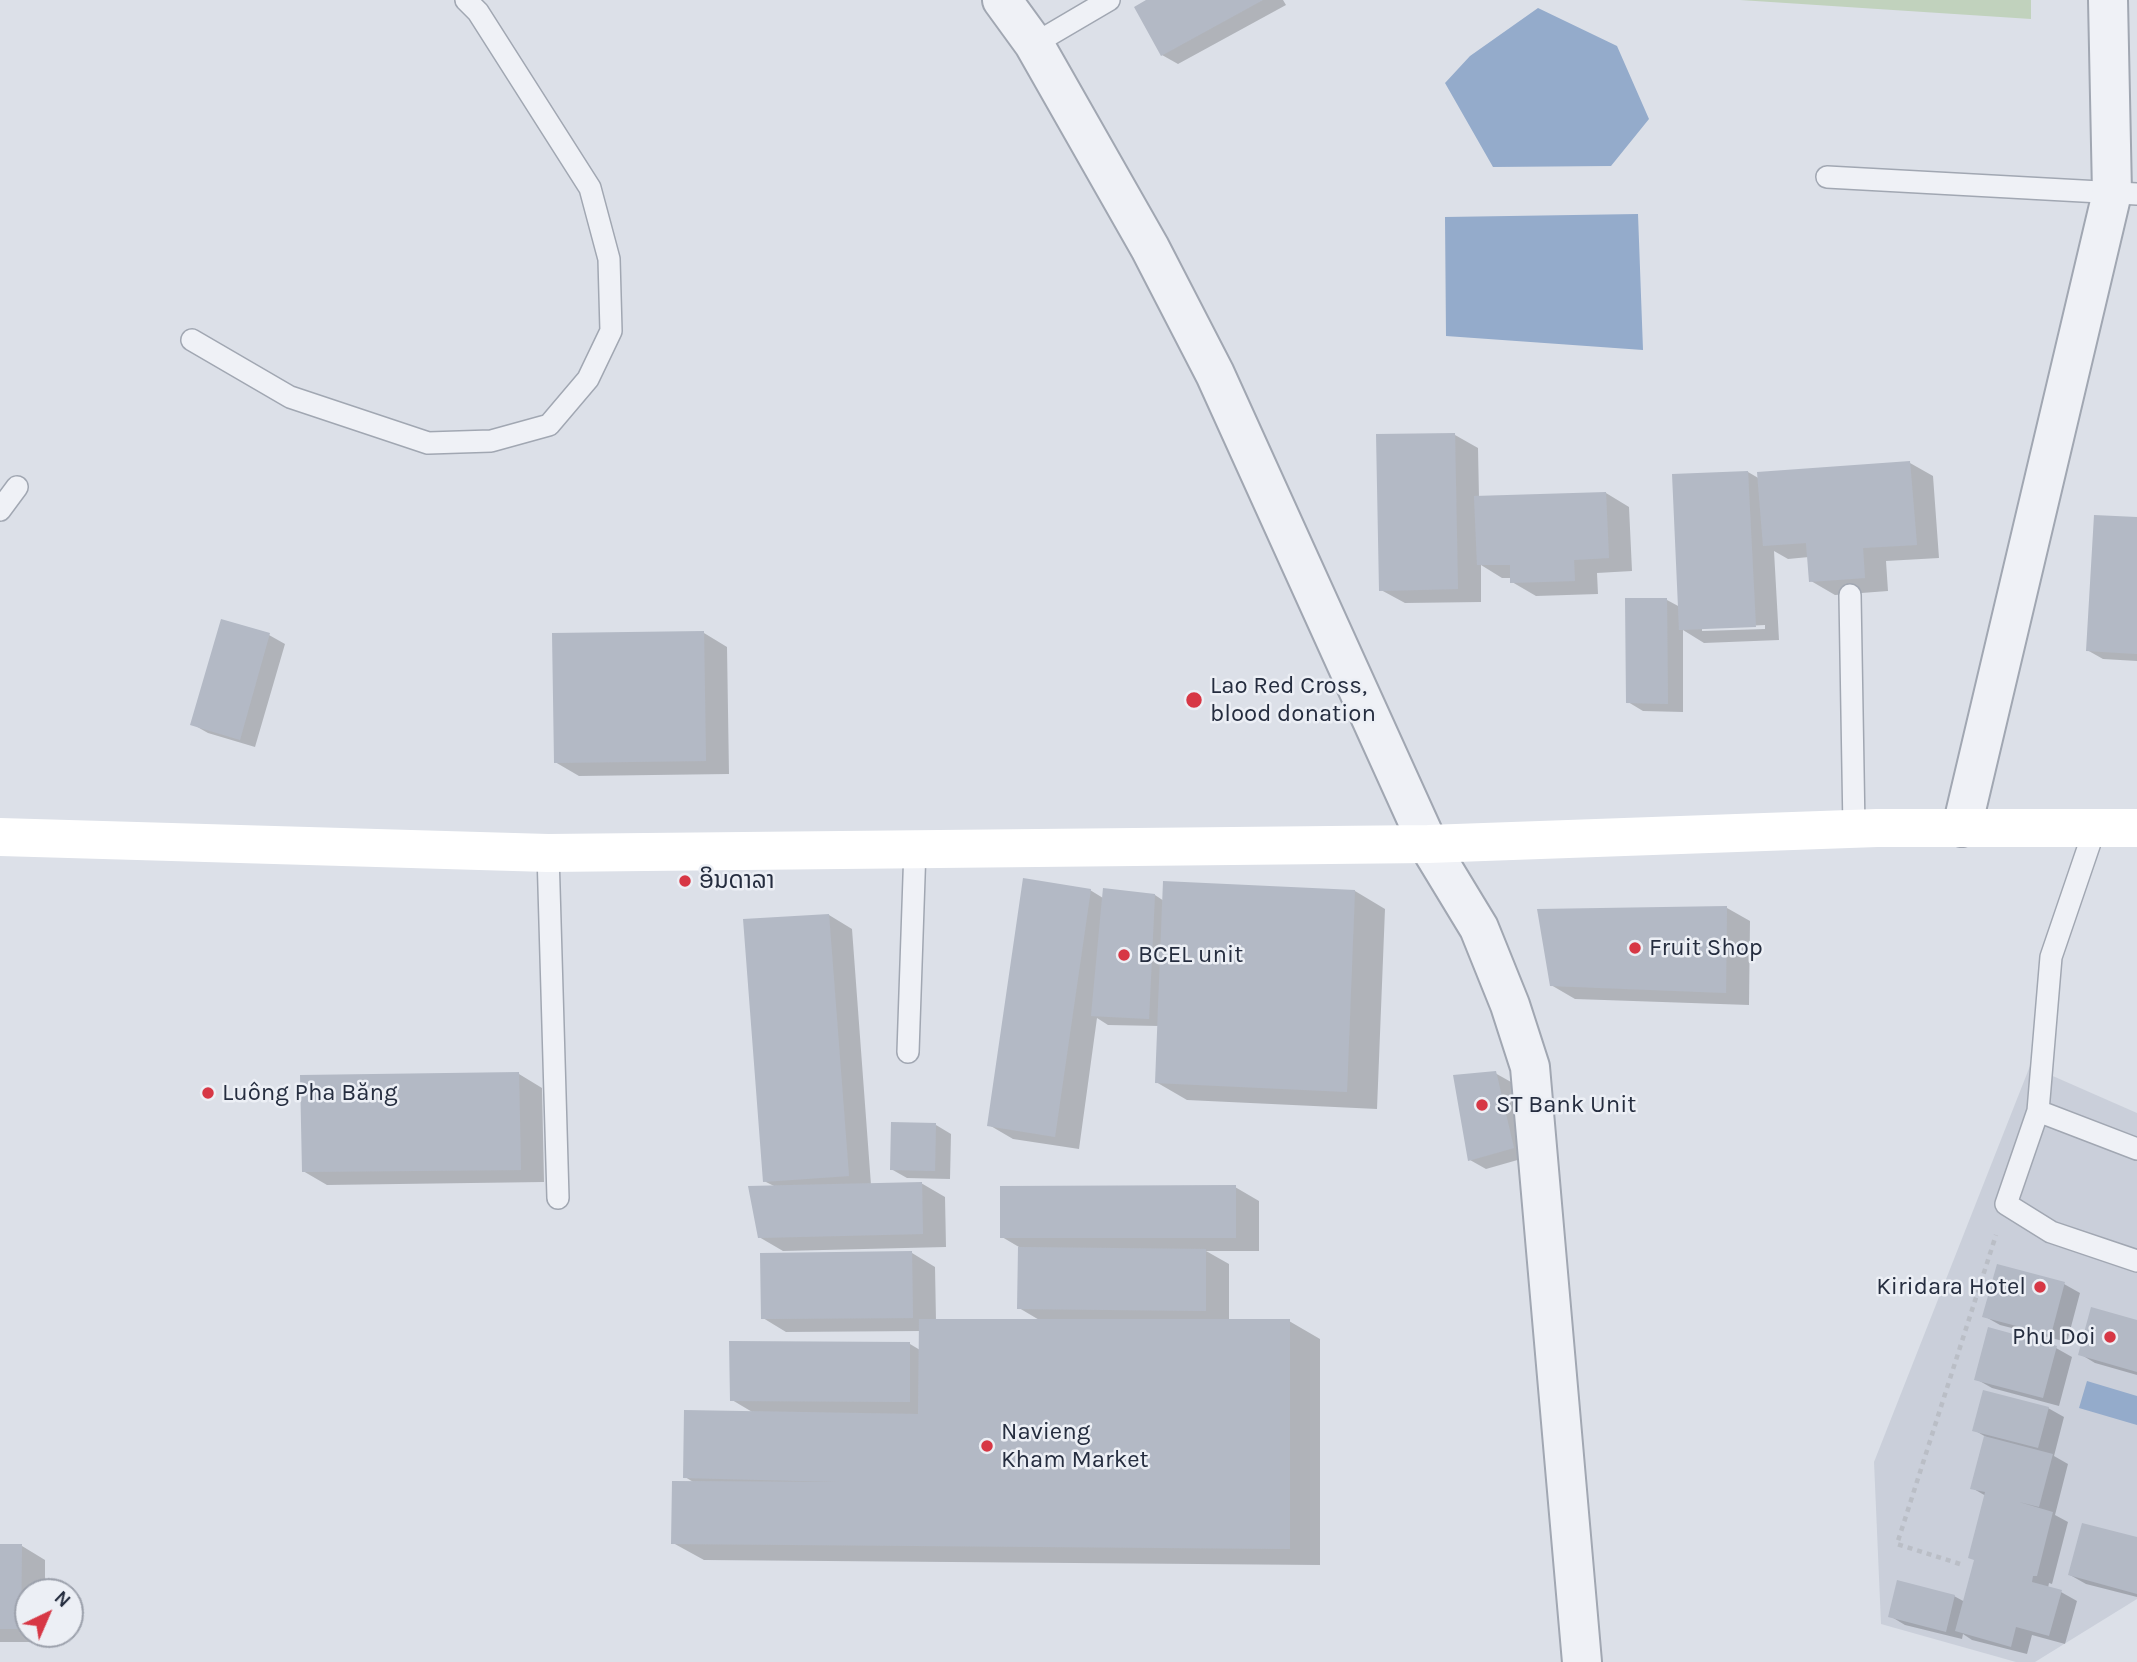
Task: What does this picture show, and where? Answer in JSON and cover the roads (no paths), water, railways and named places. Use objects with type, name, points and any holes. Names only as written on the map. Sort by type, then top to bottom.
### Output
[{"type":"main road","points":[[0,837],[548,853],[1428,844],[1854,829],[2137,828]]},
{"type":"street","points":[[1002,0],[1034,44],[1150,248],[1215,374],[1428,844],[1479,928],[1510,1004],[1530,1067],[1582,1662]]},
{"type":"street","points":[[1962,827],[2125,193],[2108,0]]},
{"type":"lane","points":[[192,340],[290,397],[428,443],[491,441],[548,425],[587,379],[611,331],[610,259],[590,187],[478,12],[466,0]]},
{"type":"lane","points":[[1034,44],[1109,0]]},
{"type":"lane","points":[[1827,177],[2125,193]]},
{"type":"lane","points":[[0,510],[17,487]]},
{"type":"lane","points":[[1850,595],[1854,829]]},
{"type":"lane","points":[[2095,828],[2051,957],[2038,1111],[2006,1204],[2051,1232],[2137,1261]]},
{"type":"lane","points":[[908,1052],[915,848]]},
{"type":"lane","points":[[548,853],[558,1198]]},
{"type":"lane","points":[[2038,1111],[2137,1149]]},
{"type":"water","points":[[1538,8],[1617,46],[1649,119],[1611,166],[1493,167],[1445,83],[1470,56]]},
{"type":"water","points":[[1638,214],[1643,350],[1446,336],[1445,217]]},
{"type":"water","points":[[2087,1381],[2137,1396],[2137,1425],[2079,1408]]},
{"type":"place","name":"Lao Red Cross, blood donation","points":[[1194,700]]},
{"type":"place","name":"ອິນດາລາ","points":[[685,881]]},
{"type":"place","name":"Fruit Shop","points":[[1635,948]]},
{"type":"place","name":"BCEL unit","points":[[1124,955]]},
{"type":"place","name":"Luông Pha Băng","points":[[208,1093]]},
{"type":"place","name":"ST Bank Unit","points":[[1482,1105]]},
{"type":"place","name":"Kiridara Hotel","points":[[2040,1287]]},
{"type":"place","name":"Phu Doi","points":[[2110,1337]]},
{"type":"place","name":"Navieng Kham Market","points":[[987,1446]]}]
